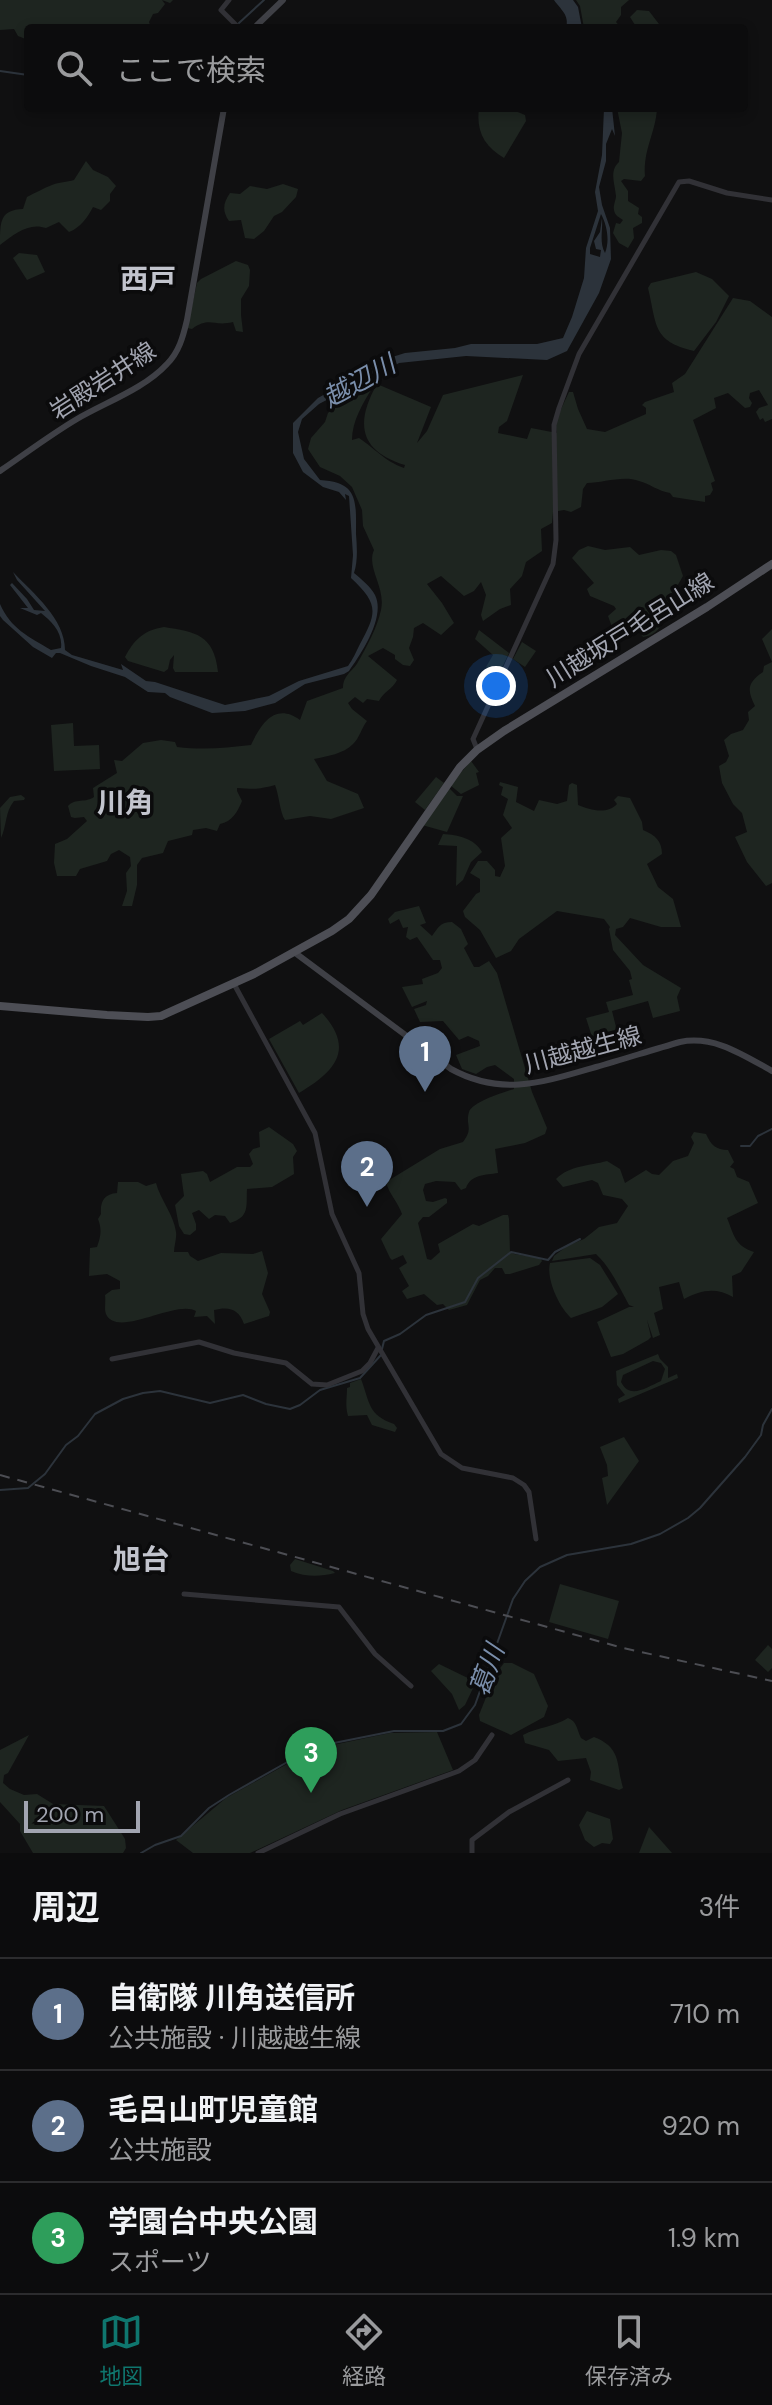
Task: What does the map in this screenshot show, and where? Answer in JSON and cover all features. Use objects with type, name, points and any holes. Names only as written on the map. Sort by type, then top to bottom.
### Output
[{"type":"main road","points":[[258,24],[283,0]]},
{"type":"main road","name":"岩殿岩井線","points":[[0,471],[64,427],[153,376],[176,353],[187,320],[223,112]]},
{"type":"main road","name":"川越坂戸毛呂山線","points":[[0,1006],[60,1013],[161,1016],[234,984],[338,927],[364,904],[447,784],[477,750],[772,564]]},
{"type":"main road","name":"川越越生線","points":[[294,952],[451,1069],[487,1083],[507,1086],[541,1083],[695,1040],[718,1043],[772,1071]]},
{"type":"street","points":[[229,0],[221,10],[235,24]]},
{"type":"street","points":[[477,750],[473,739],[553,564],[556,540],[554,425],[579,354],[679,182],[689,181],[727,193],[772,200]]},
{"type":"street","points":[[234,984],[315,1133],[332,1214],[357,1265],[364,1320],[378,1347],[441,1454],[462,1468],[513,1478],[525,1486],[529,1492],[536,1539]]},
{"type":"street","points":[[112,1359],[199,1342],[234,1353],[286,1363],[307,1381],[327,1385],[362,1371],[378,1347]]},
{"type":"street","points":[[184,1594],[339,1607],[375,1654],[411,1686]]},
{"type":"street","points":[[258,1853],[340,1814],[459,1771],[475,1760],[492,1735]]},
{"type":"street","points":[[472,1853],[472,1840],[509,1812],[568,1780]]},
{"type":"shaded area","points":[[0,0],[162,0],[165,4],[158,13],[153,14],[150,24],[24,24],[24,38],[14,29],[0,30]]},
{"type":"shaded area","points":[[576,0],[629,0],[621,7],[618,24],[583,24]]},
{"type":"shaded area","points":[[637,10],[649,11],[659,24],[634,24],[630,17]]},
{"type":"shaded area","points":[[479,112],[518,112],[525,115],[526,121],[504,158],[491,148],[479,124]]},
{"type":"shaded area","points":[[618,112],[656,112],[645,176],[641,181],[621,181],[628,191],[628,201],[639,208],[638,214],[642,217],[642,223],[633,228],[634,238],[628,248],[619,243],[613,233],[616,223],[620,224],[623,220],[616,215],[614,208],[613,173],[619,162],[622,133]]},
{"type":"shaded area","points":[[86,161],[93,170],[108,177],[116,186],[110,194],[110,201],[101,210],[93,207],[83,222],[69,232],[59,222],[46,228],[28,228],[0,245],[1,223],[6,215],[23,209],[27,197],[55,184],[74,180]]},
{"type":"shaded area","points":[[283,184],[298,189],[296,197],[274,216],[264,231],[254,239],[245,238],[241,220],[229,221],[225,214],[230,193],[240,194],[250,186],[267,189]]},
{"type":"shaded area","points":[[19,253],[37,255],[45,272],[27,280],[13,258]]},
{"type":"shaded area","points":[[236,261],[248,265],[250,270],[249,286],[241,299],[243,332],[236,331],[233,322],[208,322],[187,328],[197,283]]},
{"type":"shaded area","points":[[696,272],[712,279],[729,296],[716,322],[694,351],[680,347],[663,336],[655,322],[648,288],[651,283]]},
{"type":"shaded area","points":[[733,298],[750,301],[772,317],[772,419],[765,422],[763,418],[760,420],[756,412],[768,405],[759,390],[750,393],[750,407],[745,408],[728,393],[714,398],[716,408],[693,420],[715,481],[711,483],[713,490],[705,496],[705,502],[673,497],[670,493],[633,479],[587,483],[583,489],[581,507],[571,512],[553,512],[552,523],[541,529],[542,551],[526,562],[522,576],[510,589],[511,605],[483,621],[481,615],[486,595],[481,582],[474,591],[464,596],[441,576],[427,584],[454,623],[441,635],[423,623],[414,628],[409,648],[414,660],[410,666],[403,665],[395,659],[395,655],[383,648],[368,656],[397,680],[379,701],[367,699],[363,703],[355,697],[348,703],[367,721],[357,739],[340,752],[314,759],[327,781],[358,794],[364,808],[331,819],[310,816],[285,820],[275,785],[255,789],[237,788],[242,801],[231,818],[220,824],[217,831],[206,828],[193,830],[192,835],[168,841],[163,853],[142,858],[137,865],[137,885],[132,906],[122,906],[127,891],[126,873],[131,866],[130,857],[119,850],[111,854],[107,861],[80,869],[76,876],[57,876],[55,844],[67,839],[87,821],[84,817],[71,817],[68,806],[94,797],[93,788],[117,773],[114,760],[122,761],[143,743],[161,740],[187,748],[251,745],[264,723],[276,714],[291,715],[300,720],[307,701],[343,688],[346,676],[358,662],[371,637],[382,602],[372,564],[374,550],[363,526],[362,510],[352,487],[340,476],[320,467],[308,449],[311,438],[338,404],[341,395],[361,384],[373,387],[356,419],[352,440],[359,438],[385,458],[404,468],[405,465],[378,452],[366,434],[366,411],[377,384],[431,407],[417,443],[427,431],[443,395],[523,375],[507,421],[499,427],[498,433],[527,439],[531,428],[557,433],[555,422],[569,392],[573,392],[587,429],[605,432],[646,414],[646,408],[642,405],[645,402],[674,392],[672,383],[685,374]]},
{"type":"shaded area","points":[[588,546],[605,550],[630,547],[639,555],[661,550],[676,555],[683,576],[660,628],[643,637],[634,625],[622,630],[619,626],[612,627],[608,616],[616,609],[590,596],[587,589],[594,583],[572,558]]},
{"type":"shaded area","points":[[164,627],[194,633],[207,642],[216,659],[218,672],[175,672],[174,655],[164,672],[128,661],[125,657],[136,641],[145,633]]},
{"type":"shaded area","points":[[772,629],[772,662],[762,639]]},
{"type":"shaded area","points":[[479,630],[509,653],[498,676],[486,667],[493,655],[475,639]]},
{"type":"shaded area","points":[[522,642],[536,651],[525,667],[513,659]]},
{"type":"shaded area","points":[[772,662],[772,883],[766,886],[747,862],[735,837],[747,832],[742,813],[733,804],[722,783],[719,766],[729,756],[724,740],[743,730],[749,720],[748,712],[755,706],[751,683],[763,672],[764,666]]},
{"type":"shaded area","points":[[73,723],[74,746],[99,745],[100,769],[54,771],[51,725]]},
{"type":"shaded area","points":[[471,761],[479,772],[476,773],[479,785],[461,794],[450,785]]},
{"type":"shaded area","points":[[436,777],[444,783],[425,810],[415,802]]},
{"type":"shaded area","points":[[500,782],[518,787],[516,802],[534,811],[539,800],[557,804],[567,801],[572,783],[577,785],[578,805],[588,808],[608,810],[617,804],[614,800],[618,796],[630,798],[643,830],[654,836],[661,845],[662,854],[647,864],[658,887],[673,899],[681,927],[661,927],[630,918],[623,927],[616,929],[615,935],[643,965],[681,988],[677,997],[680,1011],[653,1018],[648,1001],[612,1011],[617,1031],[593,1040],[586,1018],[609,1012],[606,1002],[633,995],[630,971],[613,950],[610,927],[604,919],[557,911],[519,939],[511,951],[496,958],[480,930],[465,917],[463,911],[480,892],[480,879],[470,873],[478,861],[487,861],[495,870],[495,876],[500,877],[505,866],[501,838],[512,828],[503,815],[508,799],[501,795],[503,787],[499,785]]},
{"type":"shaded area","points":[[449,788],[457,796],[463,796],[447,832],[422,825]]},
{"type":"shaded area","points":[[21,795],[25,798],[11,805],[1,838],[0,808],[10,797]]},
{"type":"shaded area","points":[[443,834],[470,840],[482,852],[471,862],[463,880],[456,886],[457,846],[438,845]]},
{"type":"shaded area","points":[[419,906],[426,923],[420,925],[432,936],[442,924],[452,922],[461,929],[468,944],[464,948],[474,967],[489,961],[497,973],[532,1092],[547,1128],[545,1134],[525,1143],[495,1149],[498,1173],[475,1178],[466,1188],[461,1190],[455,1182],[425,1184],[426,1201],[447,1199],[447,1203],[418,1223],[427,1259],[431,1260],[440,1252],[438,1244],[473,1224],[479,1226],[508,1215],[510,1252],[542,1261],[539,1265],[510,1274],[505,1274],[502,1268],[495,1268],[480,1280],[467,1305],[449,1310],[424,1294],[407,1299],[402,1291],[409,1286],[399,1268],[407,1263],[403,1255],[392,1260],[381,1239],[402,1214],[386,1182],[440,1149],[463,1142],[469,1130],[471,1108],[514,1089],[514,1079],[495,1065],[476,1074],[462,1069],[456,1055],[480,1046],[479,1041],[468,1036],[459,1040],[443,1021],[420,1022],[414,1009],[426,1005],[427,1001],[412,1007],[402,987],[423,984],[422,979],[438,973],[442,968],[440,960],[433,960],[417,937],[410,940],[406,937],[408,927],[403,928],[399,919],[390,924],[388,919],[395,912]]},
{"type":"shaded area","points":[[322,1013],[338,1038],[339,1049],[331,1068],[299,1093],[269,1039],[300,1021],[303,1025]]},
{"type":"shaded area","points":[[269,1127],[293,1144],[297,1151],[293,1157],[294,1174],[272,1187],[247,1189],[244,1214],[236,1221],[230,1223],[225,1216],[215,1215],[209,1219],[199,1210],[192,1213],[196,1230],[190,1235],[184,1234],[179,1226],[175,1205],[184,1196],[181,1174],[203,1171],[210,1182],[237,1167],[250,1167],[253,1164],[249,1154],[260,1147],[259,1132]]},
{"type":"shaded area","points":[[694,1132],[706,1134],[714,1146],[728,1150],[734,1162],[730,1167],[737,1177],[749,1182],[758,1203],[727,1218],[739,1243],[754,1252],[741,1272],[732,1276],[733,1297],[708,1291],[684,1299],[679,1282],[659,1287],[663,1309],[654,1313],[660,1335],[653,1338],[647,1320],[651,1337],[623,1354],[611,1357],[597,1322],[634,1307],[629,1305],[596,1254],[552,1261],[567,1246],[584,1239],[599,1227],[617,1223],[628,1206],[622,1199],[603,1195],[598,1183],[592,1180],[563,1187],[556,1179],[574,1168],[607,1161],[620,1169],[625,1183],[646,1170],[659,1175],[673,1161],[688,1156],[694,1143],[691,1137]]},
{"type":"shaded area","points":[[118,1182],[138,1182],[146,1186],[156,1183],[175,1226],[174,1252],[188,1252],[198,1261],[221,1253],[253,1254],[262,1251],[268,1273],[262,1294],[269,1316],[244,1324],[236,1312],[219,1309],[214,1310],[215,1324],[207,1316],[194,1317],[196,1311],[187,1309],[134,1321],[112,1321],[105,1312],[105,1295],[120,1289],[120,1281],[107,1274],[89,1276],[90,1248],[97,1247],[102,1202],[109,1195],[117,1193]]},
{"type":"shaded area","points":[[590,1258],[600,1265],[618,1294],[602,1307],[571,1318],[554,1292],[550,1263]]},
{"type":"shaded area","points":[[658,1354],[668,1367],[668,1378],[677,1374],[678,1378],[619,1403],[618,1399],[625,1395],[617,1385],[616,1371]],"holes":[[[653,1361],[661,1363],[665,1369],[661,1381],[634,1391],[621,1382],[623,1375]]]},
{"type":"shaded area","points":[[361,1379],[371,1407],[379,1417],[394,1424],[397,1428],[395,1432],[372,1425],[367,1415],[348,1416],[347,1388],[350,1383]]},
{"type":"shaded area","points":[[624,1437],[639,1461],[607,1505],[602,1478],[608,1476],[607,1465],[600,1447]]},
{"type":"shaded area","points":[[295,1559],[335,1573],[313,1576],[291,1571],[290,1565]]},
{"type":"shaded area","points":[[560,1584],[619,1601],[608,1639],[549,1622]]},
{"type":"shaded area","points":[[768,1645],[772,1649],[772,1668],[768,1672],[755,1660]]},
{"type":"shaded area","points":[[504,1663],[512,1663],[534,1674],[548,1706],[544,1717],[511,1735],[480,1721],[479,1715],[495,1675]]},
{"type":"shaded area","points":[[439,1664],[476,1682],[465,1705],[459,1710],[452,1694],[431,1671]]},
{"type":"shaded area","points":[[568,1718],[575,1724],[581,1738],[586,1741],[594,1737],[614,1752],[623,1788],[619,1790],[590,1780],[591,1772],[586,1758],[558,1761],[549,1750],[525,1743],[523,1735]]},
{"type":"shaded area","points":[[437,1732],[453,1770],[342,1810],[250,1853],[193,1853],[176,1840],[226,1798],[314,1749],[390,1733]]},
{"type":"shaded area","points":[[29,1735],[4,1775],[3,1783],[24,1795],[37,1794],[53,1804],[104,1806],[125,1839],[123,1853],[33,1853],[20,1831],[20,1824],[0,1802],[0,1750]]},
{"type":"shaded area","points":[[587,1811],[610,1819],[613,1839],[610,1844],[602,1843],[594,1847],[585,1840],[579,1825]]},
{"type":"shaded area","points":[[649,1827],[672,1853],[639,1853]]},
{"type":"water","points":[[554,0],[573,0],[578,7],[581,24],[567,24],[566,16]]},
{"type":"water","name":"越辺川","points":[[604,112],[612,112],[615,136],[612,129],[606,144],[606,161],[599,187],[610,228],[611,259],[599,293],[567,351],[547,360],[466,356],[399,363],[319,404],[302,419],[298,432],[304,459],[320,480],[342,485],[353,496],[357,549],[354,573],[371,589],[378,604],[371,635],[349,671],[305,684],[275,703],[245,711],[212,713],[165,693],[148,692],[125,677],[60,653],[52,658],[33,647],[0,616],[0,604],[9,620],[21,631],[51,650],[61,648],[58,632],[49,620],[41,613],[37,615],[20,608],[28,608],[10,585],[12,583],[34,610],[45,611],[13,572],[54,617],[64,639],[65,650],[72,655],[123,670],[121,664],[146,681],[225,705],[269,696],[299,681],[348,666],[372,616],[371,602],[351,578],[353,555],[349,496],[345,494],[346,500],[339,492],[323,487],[303,472],[293,453],[293,423],[318,398],[389,358],[471,344],[537,344],[563,338],[584,278],[586,248],[598,211],[595,192],[602,155]],"holes":[[[601,214],[606,228],[605,253],[602,218],[600,232],[594,241],[596,249],[601,250],[600,257],[590,254]]]},
{"type":"waterway","points":[[239,23],[264,0]]},
{"type":"waterway","points":[[0,71],[24,74]]},
{"type":"waterway","points":[[741,1146],[750,1146],[758,1136],[772,1129]]},
{"type":"waterway","points":[[382,1349],[384,1341],[400,1334],[426,1315],[465,1302],[478,1278],[511,1252],[548,1260],[555,1252],[580,1239]]},
{"type":"waterway","points":[[0,1490],[28,1488],[45,1474],[66,1445],[78,1436],[95,1414],[123,1399],[160,1391],[210,1403],[243,1395],[290,1409],[320,1390],[360,1378],[381,1355]]},
{"type":"waterway","name":"葛川","points":[[141,1853],[181,1836],[209,1808],[314,1747],[394,1731],[443,1731],[461,1724],[475,1705],[513,1599],[525,1581],[540,1567],[567,1555],[631,1544],[660,1534],[688,1518],[745,1457],[761,1435],[772,1409]]},
{"type":"railway","points":[[0,1475],[623,1648],[772,1681]]},
{"type":"place","name":"自衛隊 川角送信所","points":[[425,1092]]},
{"type":"place","name":"毛呂山町児童館","points":[[367,1207]]},
{"type":"place","name":"学園台中央公園","points":[[311,1793]]},
{"type":"district","name":"西戸","points":[[148,279]]},
{"type":"district","name":"川角","points":[[125,802]]},
{"type":"district","name":"旭台","points":[[141,1559]]}]
